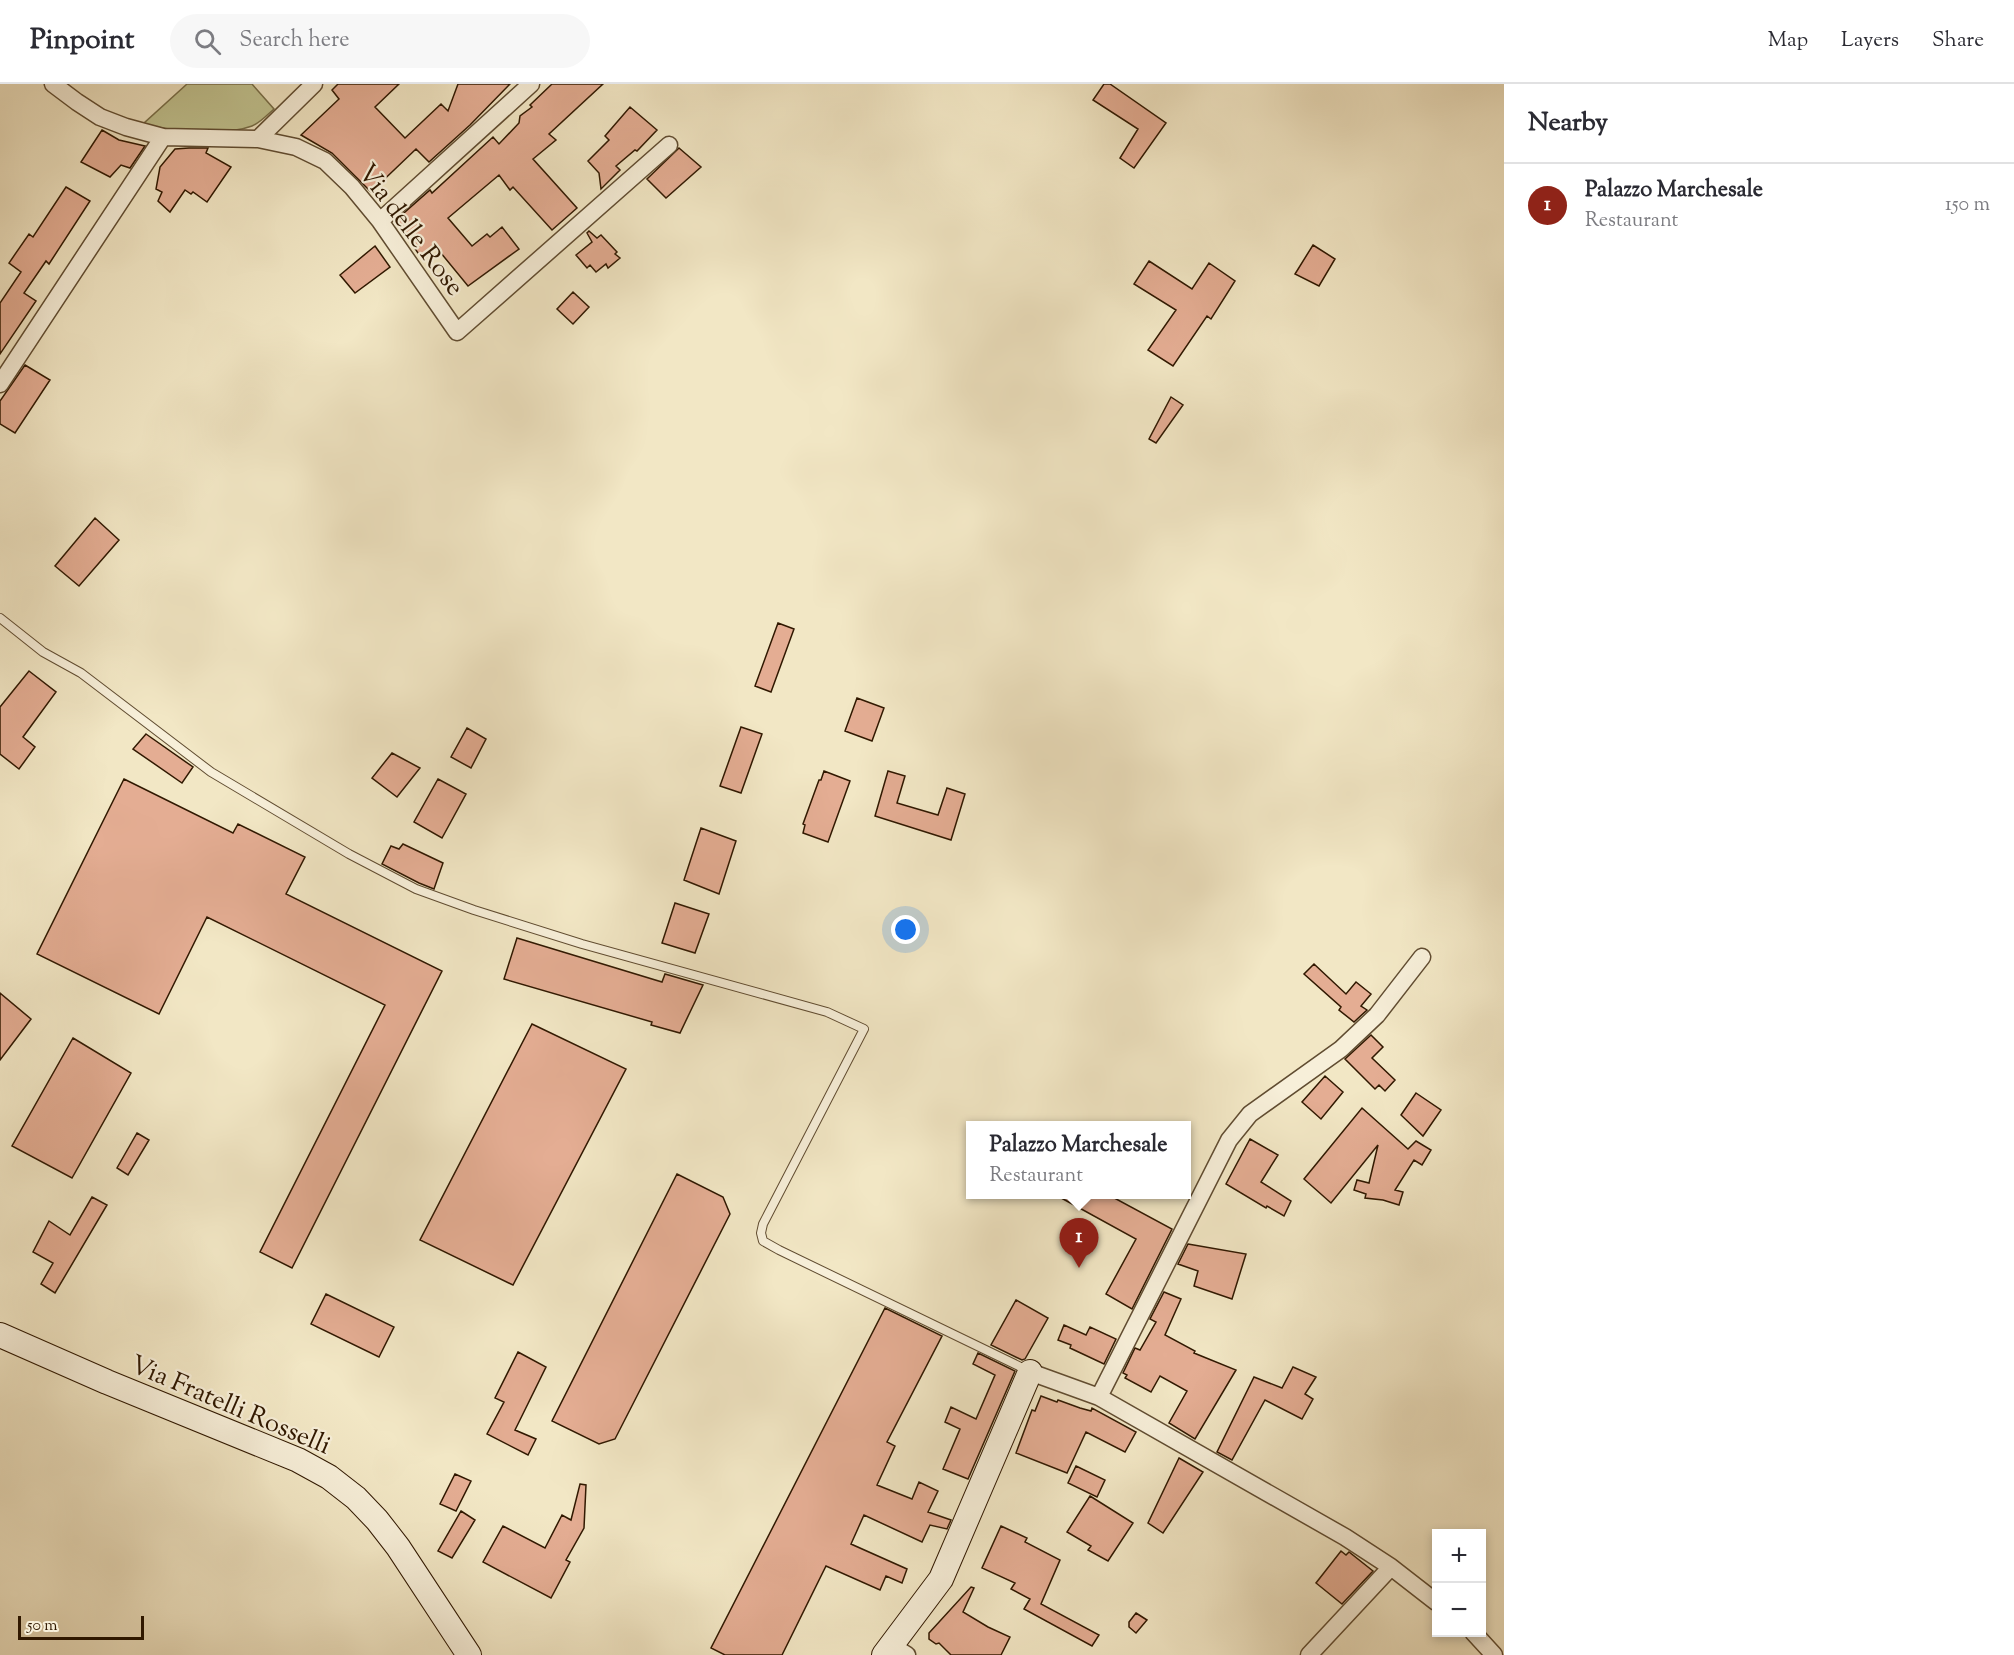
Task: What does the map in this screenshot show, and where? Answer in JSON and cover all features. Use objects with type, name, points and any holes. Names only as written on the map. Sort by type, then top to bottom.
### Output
[{"type":"main road","name":"Via Fratelli Rosselli","points":[[0,1335],[107,1382],[298,1460],[329,1477],[356,1498],[377,1520],[398,1547],[469,1655]]},
{"type":"main road","points":[[894,1652],[941,1579],[1030,1372]]},
{"type":"street","name":"Via delle Rose","points":[[53,84],[100,117],[126,127],[163,137],[258,139],[296,147],[325,161],[352,186],[381,221],[457,332],[669,145]]},
{"type":"street","points":[[258,139],[314,84]]},
{"type":"street","points":[[381,221],[531,84]]},
{"type":"street","points":[[0,384],[163,137]]},
{"type":"street","points":[[1099,1397],[1229,1140],[1250,1114],[1341,1049],[1377,1015],[1422,957]]},
{"type":"street","points":[[1030,1372],[1099,1397],[1345,1537],[1391,1567],[1432,1598]]},
{"type":"street","points":[[1309,1655],[1391,1567]]},
{"type":"street","points":[[1478,1637],[1494,1655]]},
{"type":"lane","points":[[0,618],[43,652],[81,673],[211,772],[349,854],[416,889],[582,944],[827,1012],[864,1029],[763,1224],[761,1233],[763,1241],[1030,1372]]},
{"type":"green space","points":[[187,84],[252,84],[274,109],[255,125],[228,131],[167,129],[143,124]]},
{"type":"building","points":[[338,84],[399,84],[375,107],[405,138],[441,104],[448,111],[458,84],[510,84],[429,162],[416,149],[371,192],[332,153],[301,135],[339,99],[332,90]]},
{"type":"building","points":[[552,84],[603,84],[549,134],[556,140],[533,159],[577,208],[552,230],[513,187],[510,190],[499,175],[448,218],[472,246],[487,234],[490,237],[502,227],[519,249],[468,286],[436,247],[422,259],[396,220],[430,190],[432,193],[493,137],[499,144],[519,123],[520,116],[532,107],[530,105]]},
{"type":"building","points":[[1104,84],[1110,84],[1166,123],[1134,168],[1120,158],[1138,129],[1093,100]]},
{"type":"building","points":[[630,107],[657,130],[637,151],[635,150],[616,166],[620,170],[601,189],[599,173],[588,161],[609,140],[605,136]]},
{"type":"building","points":[[102,130],[119,140],[145,146],[130,168],[121,165],[110,177],[81,162]]},
{"type":"building","points":[[208,148],[206,153],[231,167],[207,202],[193,192],[191,194],[185,190],[170,212],[158,201],[162,192],[156,189],[160,167],[175,149]]},
{"type":"building","points":[[679,148],[701,167],[666,198],[647,179]]},
{"type":"building","points":[[66,187],[90,201],[49,264],[46,261],[24,293],[36,301],[0,354],[0,303],[21,272],[9,263],[29,234],[33,237]]},
{"type":"building","points":[[589,231],[597,238],[601,235],[620,258],[608,268],[606,264],[596,272],[590,265],[587,268],[576,255],[592,242],[587,233]]},
{"type":"building","points":[[1313,245],[1335,259],[1319,286],[1295,274]]},
{"type":"building","points":[[375,246],[390,267],[355,293],[340,275]]},
{"type":"building","points":[[1149,261],[1192,289],[1209,263],[1235,281],[1211,319],[1207,316],[1173,366],[1148,350],[1176,310],[1134,284]]},
{"type":"building","points":[[573,292],[589,307],[573,324],[557,309]]},
{"type":"building","points":[[25,365],[50,380],[15,433],[0,424],[0,401]]},
{"type":"building","points":[[1171,397],[1183,405],[1156,443],[1149,439]]},
{"type":"building","points":[[95,518],[119,540],[79,586],[55,566]]},
{"type":"building","points":[[778,623],[794,629],[771,692],[755,686]]},
{"type":"building","points":[[29,671],[56,692],[23,737],[35,747],[19,769],[0,754],[0,707]]},
{"type":"building","points":[[857,698],[884,708],[872,741],[845,731]]},
{"type":"building","points":[[741,727],[762,734],[741,793],[720,786]]},
{"type":"building","points":[[467,728],[486,739],[471,768],[451,757]]},
{"type":"building","points":[[146,734],[193,767],[182,783],[133,749]]},
{"type":"building","points":[[392,753],[420,768],[397,797],[372,778]]},
{"type":"building","points":[[824,771],[850,781],[828,842],[803,833],[805,825],[803,824]]},
{"type":"building","points":[[888,771],[905,776],[897,803],[938,815],[947,788],[965,794],[951,840],[875,816]]},
{"type":"building","points":[[124,779],[233,833],[238,824],[305,857],[286,894],[442,971],[292,1268],[260,1252],[385,1005],[207,917],[159,1014],[37,954]]},
{"type":"building","points":[[438,779],[466,794],[442,838],[414,822]]},
{"type":"building","points":[[701,828],[736,841],[719,894],[684,880]]},
{"type":"building","points":[[403,844],[443,863],[434,889],[382,864],[391,846],[399,849]]},
{"type":"building","points":[[675,903],[709,914],[695,953],[662,943]]},
{"type":"building","points":[[517,938],[662,982],[665,974],[703,985],[680,1033],[651,1025],[652,1022],[504,979]]},
{"type":"building","points":[[1314,964],[1346,994],[1356,982],[1371,994],[1361,1006],[1367,1010],[1354,1022],[1339,1010],[1341,1007],[1304,974]]},
{"type":"building","points":[[0,993],[31,1019],[0,1060]]},
{"type":"building","points":[[532,1024],[626,1069],[513,1285],[420,1240]]},
{"type":"building","points":[[1371,1035],[1383,1047],[1372,1058],[1395,1080],[1385,1091],[1379,1085],[1375,1089],[1345,1059]]},
{"type":"building","points":[[73,1038],[131,1073],[72,1178],[12,1146]]},
{"type":"building","points":[[1325,1076],[1343,1092],[1321,1119],[1302,1102]]},
{"type":"building","points":[[1416,1093],[1441,1110],[1423,1136],[1401,1115]]},
{"type":"building","points":[[1362,1108],[1408,1149],[1416,1141],[1431,1150],[1422,1165],[1414,1160],[1395,1190],[1403,1192],[1399,1205],[1365,1198],[1366,1194],[1354,1190],[1357,1180],[1369,1183],[1378,1145],[1331,1203],[1304,1179]]},
{"type":"building","points":[[137,1133],[149,1140],[128,1175],[117,1168]]},
{"type":"building","points":[[1250,1139],[1278,1155],[1261,1182],[1291,1201],[1284,1216],[1226,1184]]},
{"type":"building","points":[[677,1174],[723,1197],[730,1214],[615,1439],[599,1444],[552,1421]]},
{"type":"building","points":[[92,1197],[107,1205],[55,1293],[41,1284],[53,1263],[33,1252],[49,1221],[70,1235]]},
{"type":"building","points":[[1063,1199],[1116,1199],[1172,1229],[1132,1309],[1106,1294],[1136,1239]]},
{"type":"building","points":[[1188,1244],[1246,1254],[1232,1299],[1194,1286],[1198,1271],[1178,1264]]},
{"type":"building","points":[[1164,1292],[1181,1299],[1165,1335],[1195,1351],[1194,1353],[1236,1370],[1195,1439],[1169,1423],[1187,1391],[1160,1376],[1151,1392],[1125,1378],[1127,1375],[1123,1373],[1135,1348],[1140,1350],[1156,1322],[1150,1319]]},
{"type":"building","points":[[326,1294],[394,1327],[379,1357],[311,1324]]},
{"type":"building","points":[[1016,1300],[1048,1318],[1025,1359],[1022,1360],[991,1345]]},
{"type":"building","points":[[885,1308],[942,1336],[887,1442],[895,1446],[877,1485],[912,1499],[919,1482],[938,1491],[928,1512],[951,1520],[947,1529],[930,1525],[922,1542],[864,1515],[851,1544],[907,1569],[902,1583],[886,1576],[880,1590],[826,1566],[782,1655],[725,1655],[711,1648]]},
{"type":"building","points":[[1064,1325],[1086,1335],[1090,1327],[1116,1339],[1104,1364],[1058,1340]]},
{"type":"building","points":[[518,1352],[546,1367],[515,1430],[536,1439],[528,1455],[487,1434],[504,1402],[495,1398]]},
{"type":"building","points":[[978,1353],[1015,1371],[968,1479],[943,1469],[960,1429],[945,1422],[951,1407],[976,1419],[995,1375],[973,1364]]},
{"type":"building","points":[[1293,1367],[1316,1377],[1305,1394],[1313,1399],[1302,1419],[1265,1400],[1232,1460],[1217,1452],[1254,1377],[1282,1388]]},
{"type":"building","points":[[1041,1396],[1091,1411],[1092,1408],[1136,1432],[1125,1452],[1086,1432],[1067,1473],[1016,1453],[1032,1410],[1035,1411]]},
{"type":"building","points":[[1179,1458],[1203,1472],[1163,1533],[1148,1523]]},
{"type":"building","points":[[1076,1466],[1105,1480],[1097,1497],[1068,1483]]},
{"type":"building","points":[[455,1474],[471,1481],[456,1511],[440,1504]]},
{"type":"building","points":[[580,1484],[586,1485],[584,1528],[566,1560],[570,1562],[551,1598],[483,1562],[503,1526],[545,1548],[562,1515],[571,1520]]},
{"type":"building","points":[[1090,1496],[1133,1523],[1108,1561],[1088,1550],[1091,1546],[1067,1532]]},
{"type":"building","points":[[461,1511],[475,1520],[452,1558],[438,1551]]},
{"type":"building","points":[[1001,1526],[1027,1538],[1025,1542],[1060,1560],[1041,1604],[1099,1635],[1092,1646],[1024,1609],[1030,1599],[1011,1589],[1015,1583],[982,1568]]},
{"type":"building","points":[[1341,1551],[1346,1555],[1349,1552],[1373,1571],[1342,1604],[1316,1583]]},
{"type":"building","points":[[971,1587],[974,1588],[963,1612],[1010,1637],[1001,1655],[951,1655],[939,1643],[936,1644],[929,1639],[929,1633]]},
{"type":"building","points":[[1136,1613],[1147,1620],[1136,1633],[1129,1627],[1129,1622]]},
{"type":"place","name":"Palazzo Marchesale","points":[[1079,1268]]}]
